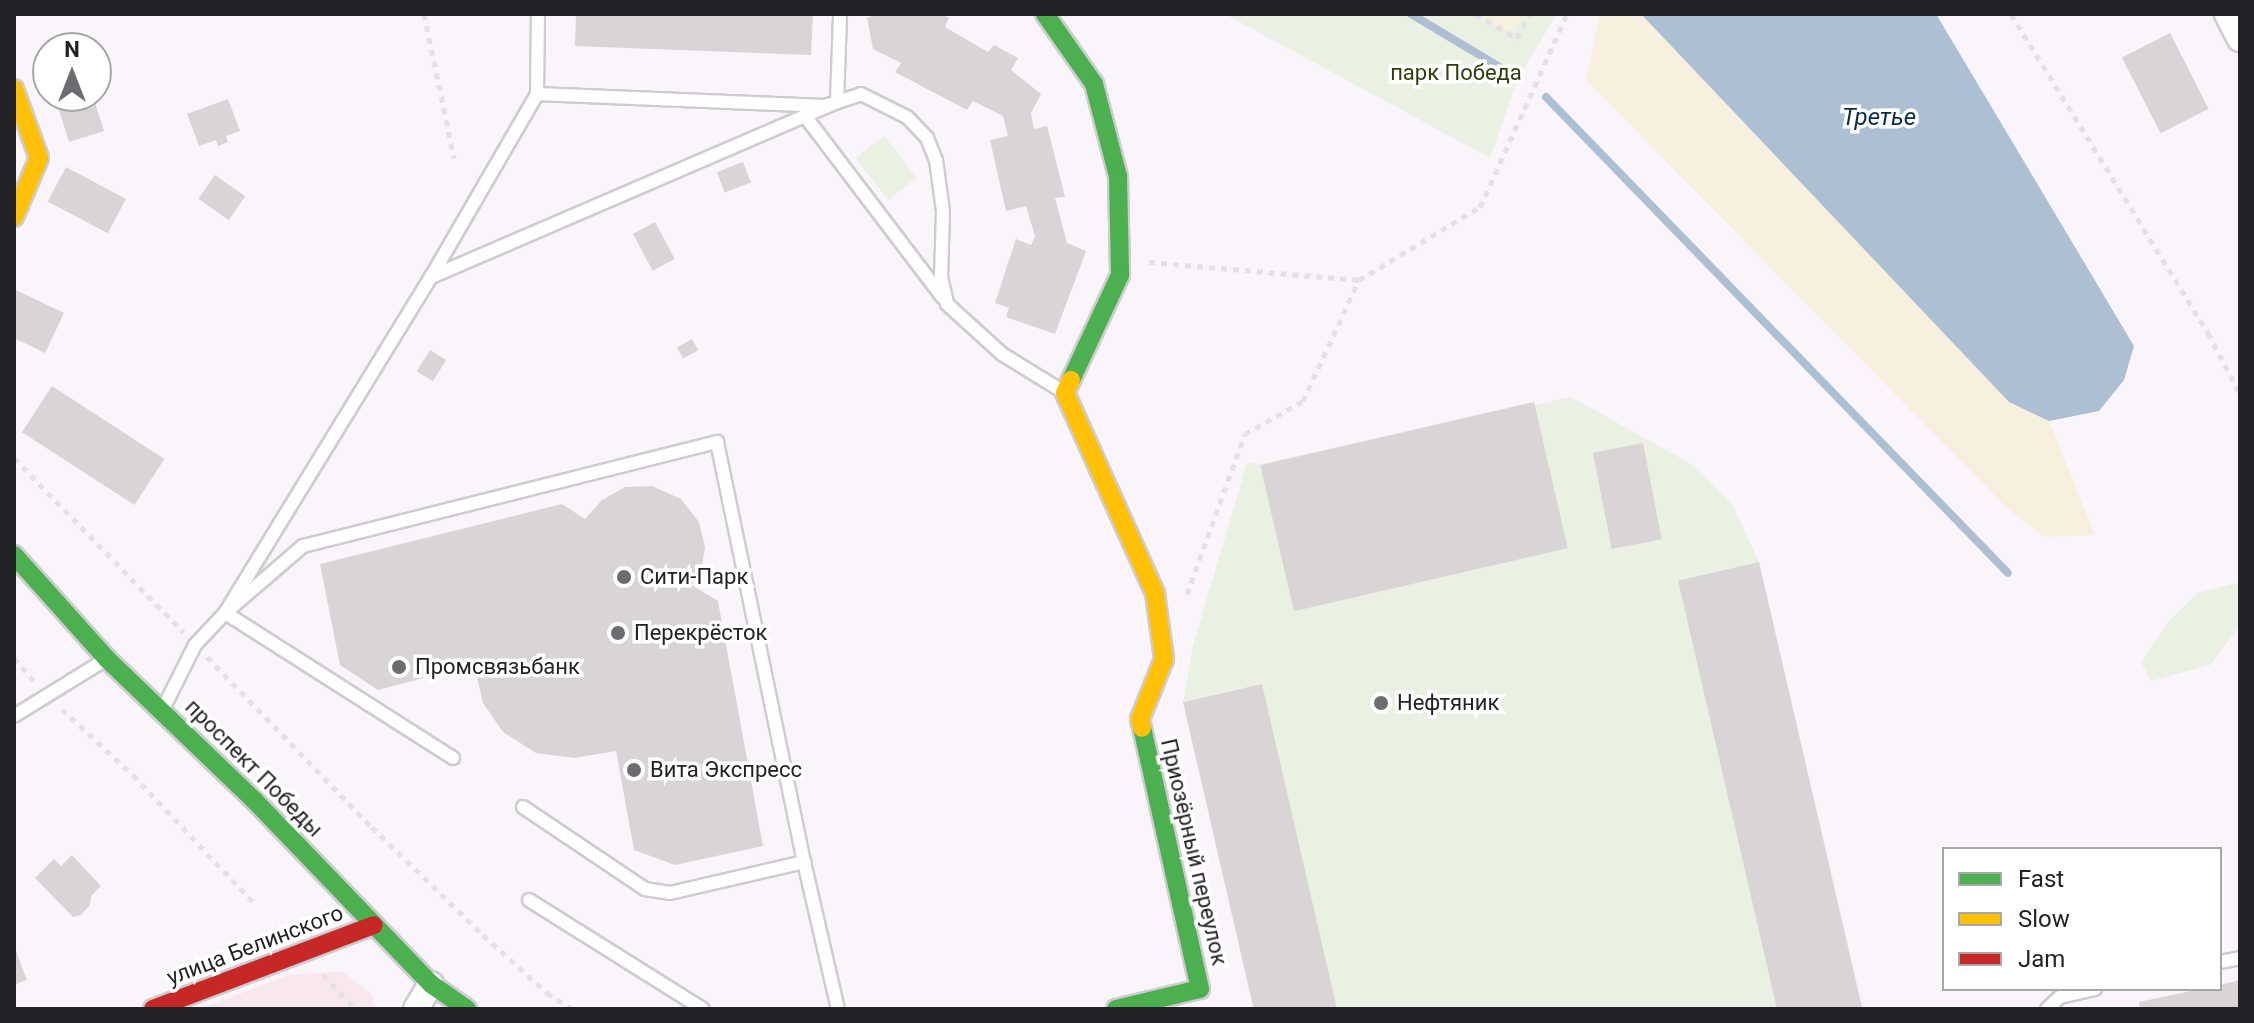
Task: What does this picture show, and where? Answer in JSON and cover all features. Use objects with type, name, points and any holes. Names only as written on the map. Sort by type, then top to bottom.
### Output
[{"type":"street","points":[[1045,14],[1094,84],[1118,176],[1120,275],[1065,393]]},
{"type":"street","points":[[2227,14],[2240,39]]},
{"type":"street","points":[[14,89],[39,158],[14,217]]},
{"type":"street","name":"Приозёрный переулок","points":[[1065,393],[1155,593],[1164,659],[1140,719],[1201,994],[1116,1009]]},
{"type":"street","name":"проспект Победы","points":[[14,555],[107,659],[163,710],[431,984],[467,1009]]},
{"type":"street","name":"улица Белинского","points":[[153,1009],[374,925]]},
{"type":"street","points":[[416,1009],[431,984]]},
{"type":"lane","points":[[225,613],[431,277],[537,94],[538,14]]},
{"type":"lane","points":[[837,102],[840,14]]},
{"type":"lane","points":[[537,94],[825,106],[861,94],[907,117],[927,138],[936,160],[943,211],[941,277],[946,303]]},
{"type":"lane","points":[[431,277],[837,102]]},
{"type":"lane","points":[[805,116],[946,303],[1002,354],[1065,393]]},
{"type":"lane","points":[[163,710],[195,645],[225,613],[303,546],[717,442],[804,862],[838,1009]]},
{"type":"lane","points":[[225,613],[453,758]]},
{"type":"lane","points":[[14,716],[107,659]]},
{"type":"lane","points":[[523,807],[645,889],[670,893],[804,862]]},
{"type":"lane","points":[[529,900],[703,1009]]},
{"type":"lane","points":[[2047,1009],[2060,997],[2086,991]]},
{"type":"path","points":[[424,14],[454,158]]},
{"type":"path","points":[[1476,14],[1517,38],[1530,14]]},
{"type":"path","points":[[1185,599],[1245,434],[1303,401],[1359,280],[1480,207],[1567,14]]},
{"type":"path","points":[[2011,14],[2208,333],[2240,394]]},
{"type":"path","points":[[1120,260],[1359,280]]},
{"type":"path","points":[[14,458],[372,827],[483,935],[547,993],[572,1009]]},
{"type":"path","points":[[14,658],[48,696],[133,775],[255,904]]},
{"type":"path","points":[[323,975],[356,1009]]},
{"type":"shaded area","points":[[341,971],[372,994],[374,1009],[200,1009],[289,975]]},
{"type":"green space","name":"парк Победa","points":[[1225,14],[1557,14],[1518,78],[1490,158]]},
{"type":"green space","points":[[884,136],[917,178],[888,200],[856,158]]},
{"type":"green space","name":"Нефтяник","points":[[1571,397],[1691,464],[1732,504],[1759,562],[1863,1009],[1253,1009],[1183,702],[1193,646],[1247,463],[1260,464]]},
{"type":"green space","points":[[2240,582],[2240,626],[2210,665],[2151,681],[2141,662],[2168,622],[2198,593]]},
{"type":"sand","points":[[1479,14],[1523,14],[1510,33]]},
{"type":"sand","points":[[1600,14],[1641,14],[2009,401],[2049,421],[2095,535],[2044,537],[2007,508],[1586,80]]},
{"type":"water","name":"Третье","points":[[1641,14],[1936,14],[2134,346],[2124,380],[2099,411],[2049,421],[2009,402]]},
{"type":"building","points":[[576,14],[813,14],[811,55],[575,46]]},
{"type":"building","points":[[876,14],[941,14],[949,18],[945,27],[988,52],[994,45],[1018,58],[1011,70],[1041,94],[1031,113],[1034,129],[1047,126],[1065,197],[1055,198],[1067,243],[1086,251],[1055,334],[1006,317],[1009,308],[995,303],[1016,239],[1031,245],[1035,236],[1026,206],[1006,211],[990,140],[1008,136],[1003,116],[973,101],[967,110],[895,72],[901,63],[873,49],[867,18]]},
{"type":"building","points":[[2170,33],[2209,109],[2160,133],[2122,58]]},
{"type":"building","points":[[228,99],[240,131],[226,136],[228,142],[218,146],[216,140],[199,146],[187,114]]},
{"type":"building","points":[[59,112],[98,112],[104,131],[69,142]]},
{"type":"building","points":[[743,162],[751,183],[725,193],[717,172]]},
{"type":"building","points":[[66,167],[126,199],[108,233],[48,201]]},
{"type":"building","points":[[215,175],[245,196],[229,220],[198,199]]},
{"type":"building","points":[[655,222],[675,259],[653,271],[633,234]]},
{"type":"building","points":[[14,289],[64,313],[45,353],[14,338]]},
{"type":"building","points":[[692,339],[698,350],[683,359],[677,347]]},
{"type":"building","points":[[430,350],[446,360],[433,381],[417,371]]},
{"type":"building","points":[[52,386],[164,459],[134,505],[22,432]]},
{"type":"building","points":[[1534,402],[1568,548],[1294,611],[1260,465]]},
{"type":"building","points":[[1643,443],[1662,539],[1612,549],[1593,453]]},
{"type":"building","points":[[652,486],[681,499],[699,522],[705,547],[702,567],[692,585],[718,601],[763,846],[675,865],[634,850],[616,751],[574,758],[536,753],[503,732],[483,703],[474,665],[378,690],[340,665],[320,564],[562,504],[585,519],[602,500],[625,487]]},
{"type":"building","points":[[1759,562],[1862,1009],[1777,1009],[1678,581]]},
{"type":"building","points":[[1262,684],[1337,1008],[1254,1009],[1183,702]]},
{"type":"building","points":[[72,855],[101,886],[91,896],[90,905],[81,915],[73,917],[35,878],[54,859],[61,866]]},
{"type":"building","points":[[14,946],[27,980],[14,985]]},
{"type":"building","points":[[2240,980],[2240,1009],[2140,1009],[2139,1002],[2191,991],[2222,991],[2222,984]]},
{"type":"waterway","points":[[1411,14],[1518,78]]},
{"type":"waterway","points":[[1546,97],[2008,573]]},
{"type":"traffic: fast","points":[[1045,14],[1094,84],[1118,176],[1120,275],[1071,380]]},
{"type":"traffic: fast","points":[[14,555],[107,659],[254,800],[431,984],[467,1009]]},
{"type":"traffic: fast","points":[[1116,1009],[1200,989],[1142,728]]},
{"type":"traffic: slow","points":[[14,89],[39,158],[14,217]]},
{"type":"traffic: slow","points":[[1071,380],[1065,393],[1155,593],[1164,659],[1140,719],[1142,728]]},
{"type":"traffic: jam","points":[[153,1009],[374,925]]},
{"type":"place","name":"Сити-Парк","points":[[624,577]]},
{"type":"place","name":"Перекрёсток","points":[[618,633]]},
{"type":"place","name":"Промсвязьбанк","points":[[399,667]]},
{"type":"place","name":"Нефтяник","points":[[1381,703]]},
{"type":"place","name":"Вита Экспресс","points":[[634,770]]}]
